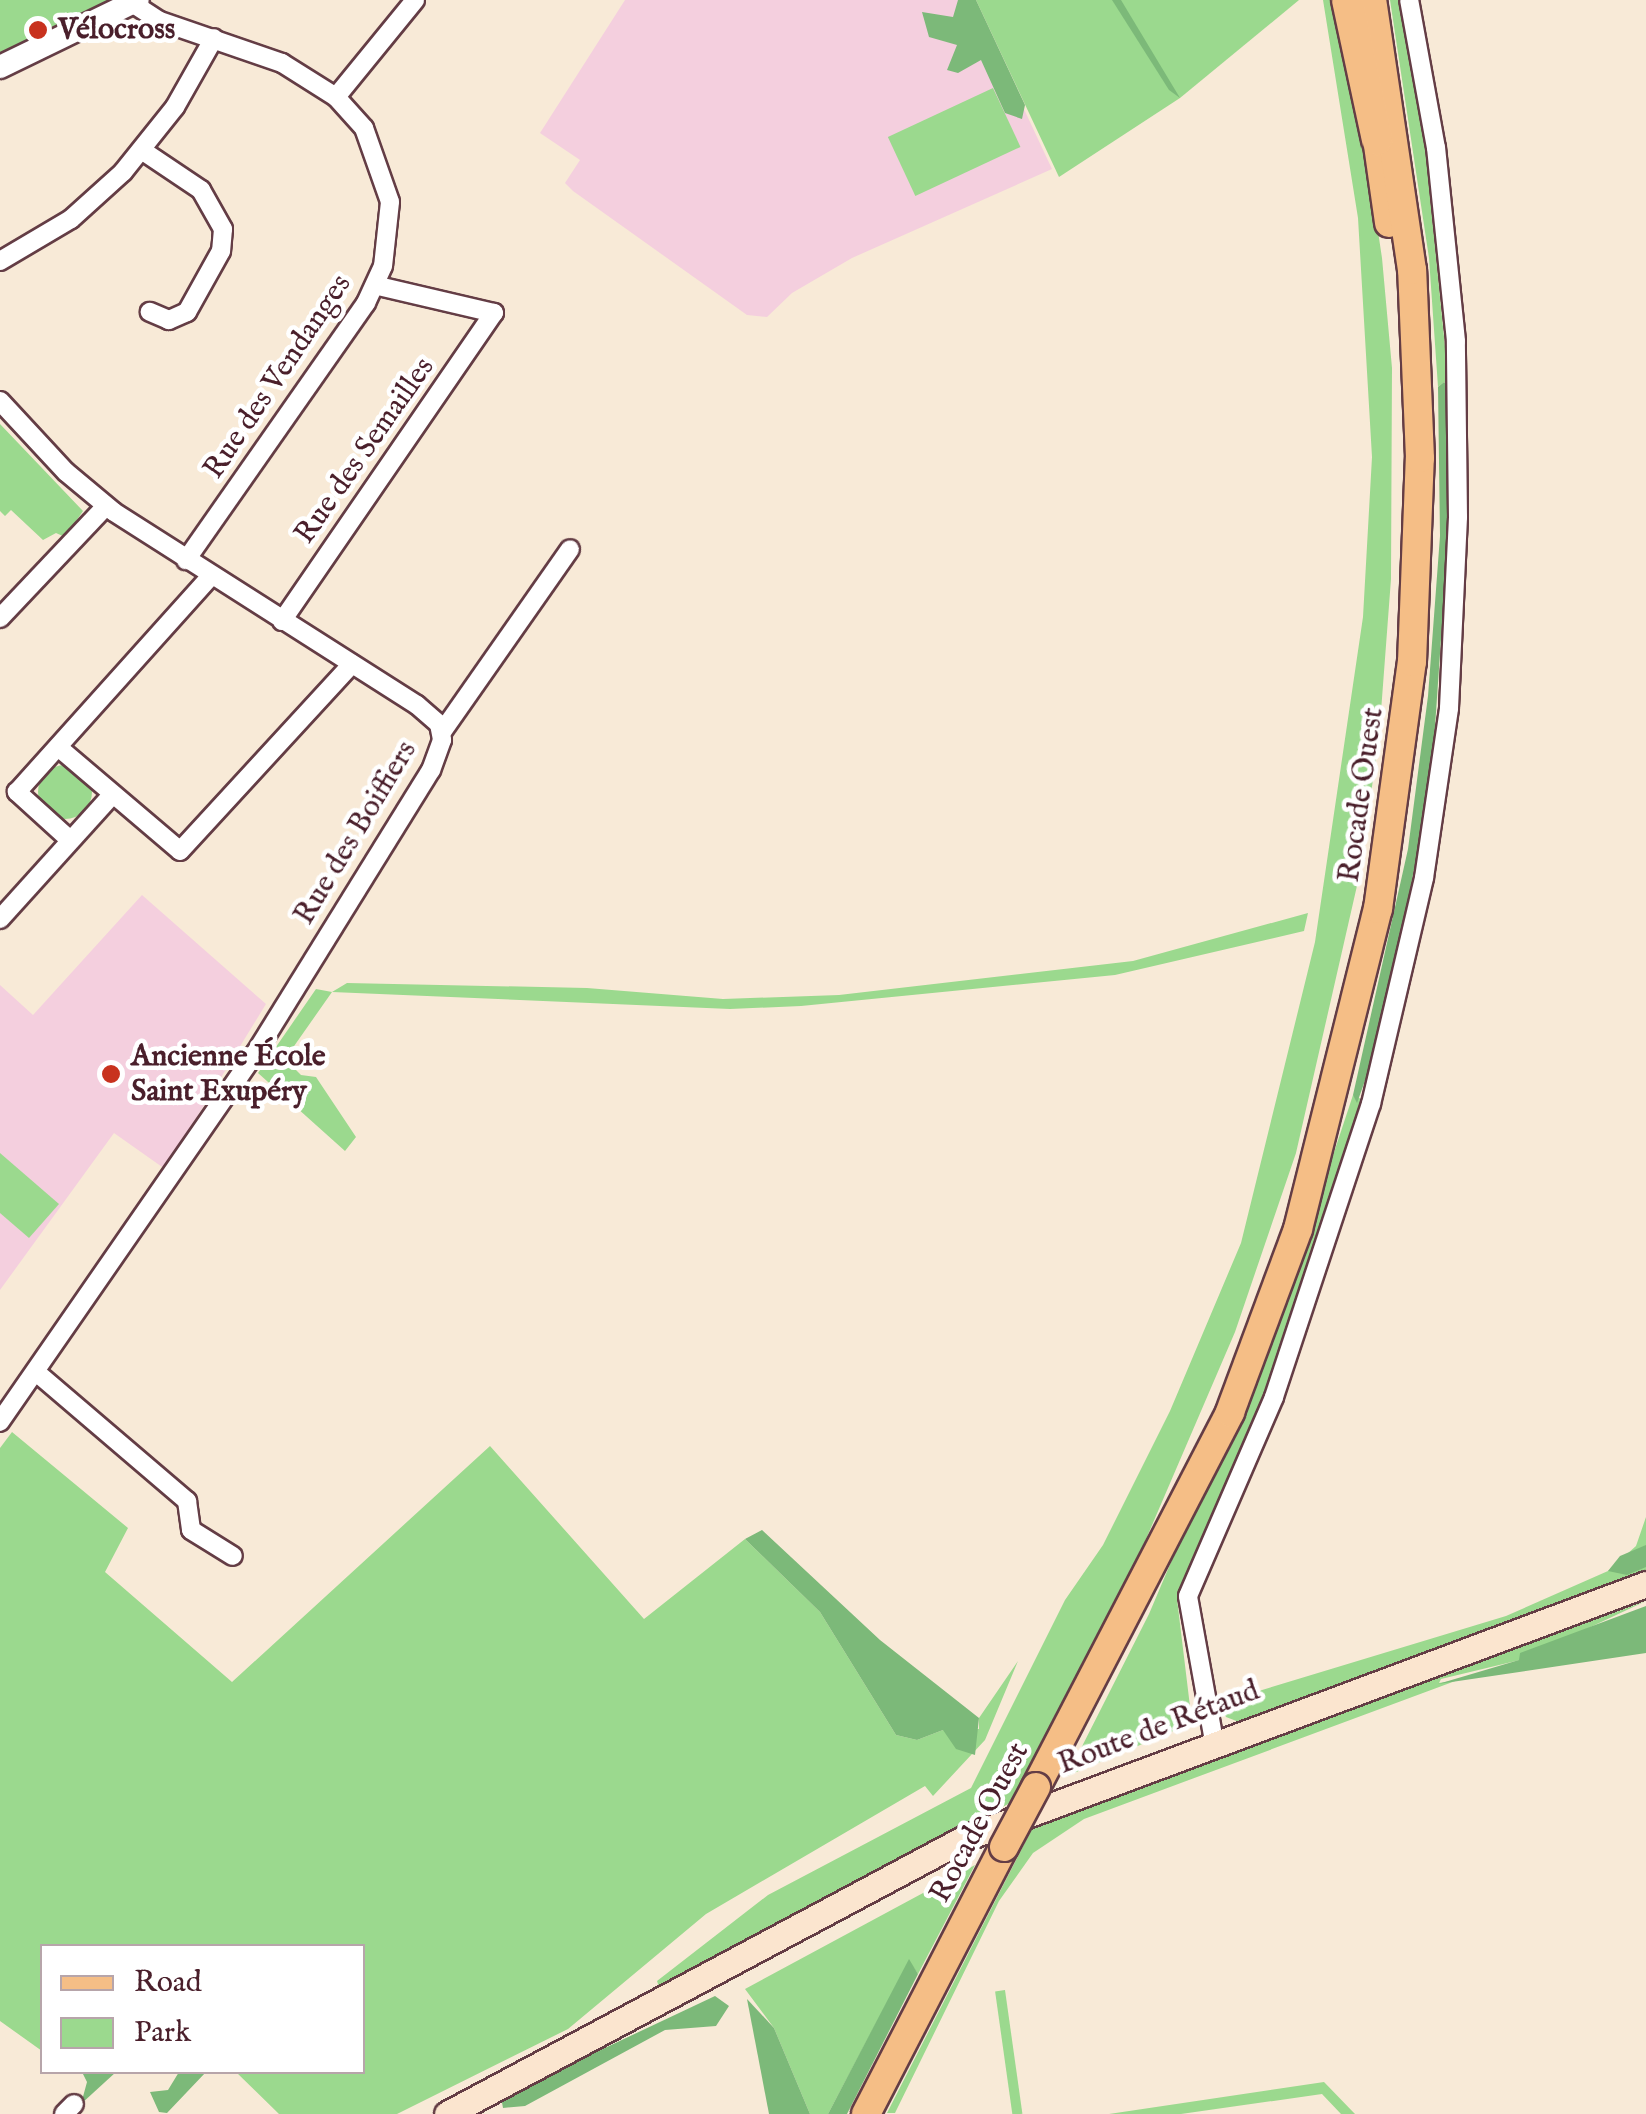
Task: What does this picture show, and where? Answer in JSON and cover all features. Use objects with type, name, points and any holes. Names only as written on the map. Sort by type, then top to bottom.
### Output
[{"type":"highway","points":[[1347,0],[1376,140]]},
{"type":"main road","name":"Rocade Ouest","points":[[1152,1562],[1282,1220],[1349,968],[1367,873],[1394,679],[1402,559],[1400,326],[1356,0]]},
{"type":"main road","name":"Rocade Ouest","points":[[866,2114],[1230,1412],[1298,1229],[1357,1008],[1398,782],[1418,567],[1418,371],[1402,182],[1372,0]]},
{"type":"main road","name":"Route de Rétaud","points":[[447,2114],[965,1838],[1214,1741],[1646,1584]]},
{"type":"street","points":[[336,97],[415,0]]},
{"type":"street","points":[[1214,1741],[1188,1596],[1274,1397],[1371,1104],[1414,928],[1445,740],[1458,518],[1456,341],[1436,148],[1409,0]]},
{"type":"street","points":[[0,67],[135,1]]},
{"type":"street","name":"Rue des Vendanges","points":[[135,1],[160,21],[282,63],[336,97],[364,128],[386,178],[390,227],[376,285],[186,560]]},
{"type":"street","points":[[0,261],[71,219],[142,151],[214,38]]},
{"type":"street","points":[[142,151],[201,190],[223,230],[221,251],[187,312],[169,320],[150,312]]},
{"type":"street","name":"Rue des Semailles","points":[[282,621],[494,313],[376,285]]},
{"type":"street","name":"Rue des Boiffiers","points":[[0,401],[106,506],[433,717],[442,732],[431,770],[256,1052],[0,1422]]},
{"type":"street","points":[[0,618],[106,506]]},
{"type":"street","points":[[442,732],[570,549]]},
{"type":"street","points":[[70,840],[17,792],[211,576]]},
{"type":"street","points":[[58,747],[174,850],[185,849],[352,664]]},
{"type":"street","points":[[0,918],[111,796]]},
{"type":"street","points":[[36,1372],[187,1500],[191,1530],[233,1556]]},
{"type":"shaded area","points":[[625,0],[973,0],[1052,169],[852,258],[792,293],[767,317],[747,315],[573,191],[565,183],[580,160],[540,133]]},
{"type":"shaded area","name":"Ancienne École Saint Exupéry","points":[[142,895],[266,1004],[165,1169],[114,1133],[0,1290],[0,985],[33,1015]]},
{"type":"green space","name":"Vélocross","points":[[0,0],[138,0],[0,67]]},
{"type":"green space","points":[[958,0],[976,0],[1025,105],[1022,119],[1005,113],[981,60],[958,73],[947,70],[957,45],[929,37],[922,12],[953,17]]},
{"type":"green space","points":[[976,0],[1299,0],[1180,98],[1059,177]]},
{"type":"green space","points":[[1112,0],[1121,0],[1180,98],[1169,90]]},
{"type":"green space","points":[[1323,0],[1340,0],[1382,258],[1392,368],[1391,579],[1379,738],[1359,877],[1296,1153],[1235,1332],[1137,1560],[1012,1802],[659,1987],[657,1981],[768,1895],[971,1788],[1065,1600],[1103,1545],[1170,1411],[1241,1243],[1315,942],[1363,617],[1372,457],[1358,218]]},
{"type":"green space","points":[[1390,0],[1400,0],[1421,106],[1449,387],[1444,382],[1438,387],[1429,258]]},
{"type":"green space","points":[[993,88],[1020,147],[915,196],[888,137]]},
{"type":"green space","points":[[1444,382],[1449,387],[1452,479],[1431,785],[1380,1039],[1357,1103],[1353,1095],[1408,849],[1428,696],[1440,536],[1438,387]]},
{"type":"green space","points":[[0,424],[83,511],[65,537],[56,533],[43,540],[11,510],[5,516],[0,511]]},
{"type":"green space","points":[[65,765],[84,773],[92,792],[84,811],[65,819],[46,811],[38,792],[46,773]]},
{"type":"green space","points":[[1308,913],[1304,931],[1115,975],[801,1006],[730,1009],[332,992],[347,983],[587,988],[723,999],[839,995],[1133,961]]},
{"type":"green space","points":[[316,989],[332,992],[285,1059],[301,1075],[316,1077],[356,1137],[345,1151],[258,1073]]},
{"type":"green space","points":[[1353,1095],[1361,1099],[1359,1118],[1309,1276],[1253,1431],[1177,1599],[1192,1723],[1067,1776],[1149,1614],[1295,1270]]},
{"type":"green space","points":[[0,1153],[59,1204],[29,1238],[0,1213]]},
{"type":"green space","points":[[12,1432],[128,1528],[105,1572],[232,1682],[490,1446],[644,1619],[745,1539],[820,1612],[896,1735],[917,1740],[943,1730],[979,1729],[979,1718],[1018,1661],[985,1740],[933,1796],[925,1786],[706,1914],[568,2029],[397,2114],[279,2114],[238,2074],[365,2074],[365,1944],[40,1944],[40,2050],[0,2021],[0,1448]]},
{"type":"green space","points":[[1646,1517],[1646,1573],[1239,1722],[1226,1717],[1219,1703],[1506,1616],[1608,1571],[1636,1546]]},
{"type":"green space","points":[[762,1530],[880,1640],[979,1718],[975,1755],[956,1749],[943,1730],[917,1740],[896,1735],[820,1612],[745,1539]]},
{"type":"green space","points":[[1646,1545],[1646,1567],[1627,1575],[1608,1571],[1620,1556]]},
{"type":"green space","points":[[1646,1601],[1520,1660],[1441,1679],[1439,1683],[1458,1680],[1084,1819],[1033,1853],[999,1901],[895,2113],[887,2113],[1035,1823]]},
{"type":"green space","points":[[1646,1606],[1646,1653],[1438,1684],[1519,1660],[1520,1653]]},
{"type":"green space","points":[[975,1865],[918,1974],[909,1961],[828,2114],[810,2114],[774,2028],[745,1989]]},
{"type":"green space","points":[[909,1959],[918,1974],[847,2114],[828,2114]]},
{"type":"green space","points":[[1005,1990],[1022,2114],[1012,2114],[995,1991]]},
{"type":"green space","points":[[715,1996],[729,2006],[716,2026],[665,2030],[525,2106],[503,2108],[501,2097]]},
{"type":"green space","points":[[747,1999],[774,2028],[810,2114],[769,2114]]},
{"type":"green space","points":[[83,2074],[114,2074],[81,2104],[87,2082]]},
{"type":"green space","points":[[178,2074],[204,2074],[167,2113],[159,2112],[150,2092],[168,2090]]},
{"type":"green space","points":[[1324,2082],[1355,2114],[1341,2114],[1322,2094],[1181,2114],[1109,2114]]},
{"type":"place","name":"Vélocross","points":[[38,30]]},
{"type":"place","name":"Ancienne École Saint Exupéry","points":[[111,1074]]}]
